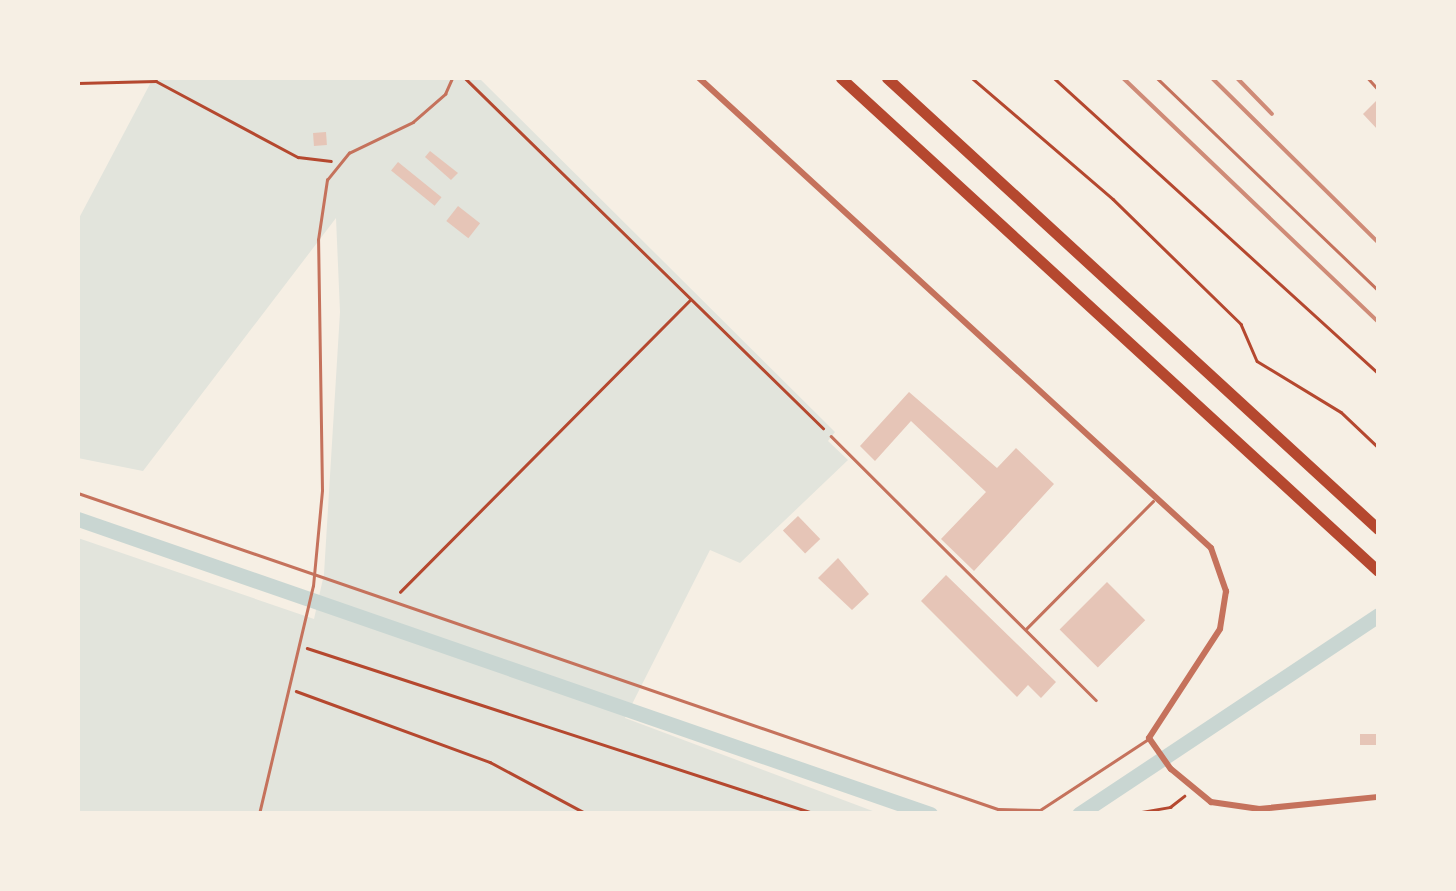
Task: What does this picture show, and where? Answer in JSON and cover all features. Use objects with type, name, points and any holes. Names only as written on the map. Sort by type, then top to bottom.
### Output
[{"type":"highway","points":[[840,78],[1378,572]]},
{"type":"highway","points":[[888,78],[1378,529]]},
{"type":"street","points":[[699,78],[1211,548],[1226,591],[1220,629],[1149,738],[1171,770],[1210,802],[1259,809],[1378,797]]},
{"type":"street","points":[[1210,802],[1216,814]]},
{"type":"lane","points":[[259,814],[314,578],[322,490],[318,240],[327,180],[337,162],[413,122],[445,94],[452,78]]},
{"type":"lane","points":[[1158,78],[1378,290]]},
{"type":"lane","points":[[1368,78],[1378,88]]},
{"type":"lane","points":[[831,436],[1096,700]]},
{"type":"lane","points":[[78,493],[314,578],[998,809],[1040,810],[1149,738]]},
{"type":"lane","points":[[1026,630],[1158,496]]},
{"type":"path","points":[[465,78],[831,436]]},
{"type":"path","points":[[972,78],[1113,199],[1242,324],[1257,361],[1341,412],[1378,447]]},
{"type":"path","points":[[1054,78],[1378,372]]},
{"type":"path","points":[[78,83],[156,81],[298,157],[337,162]]},
{"type":"path","points":[[389,603],[691,300]]},
{"type":"path","points":[[301,646],[816,814]]},
{"type":"path","points":[[290,689],[490,762],[587,814]]},
{"type":"path","points":[[1130,814],[1170,807],[1192,790]]},
{"type":"shaded area","points":[[78,78],[479,78],[835,432],[828,441],[848,460],[740,563],[710,550],[625,718],[878,813],[78,813],[78,538],[314,619],[324,574],[340,312],[336,218],[143,471],[78,458],[78,220],[151,82]]},
{"type":"building","points":[[1378,103],[1378,130],[1363,114]]},
{"type":"building","points":[[326,132],[327,145],[314,146],[313,133]]},
{"type":"building","points":[[430,151],[458,173],[451,180],[425,157]]},
{"type":"building","points":[[398,162],[442,197],[435,206],[391,171]]},
{"type":"building","points":[[458,206],[480,223],[468,238],[446,221]]},
{"type":"building","points":[[909,392],[997,468],[1016,448],[1054,484],[974,571],[941,539],[986,492],[911,421],[875,461],[860,446]]},
{"type":"building","points":[[798,516],[820,539],[805,554],[783,531]]},
{"type":"building","points":[[838,558],[869,594],[852,610],[818,578]]},
{"type":"building","points":[[946,575],[1056,682],[1041,698],[1028,685],[1017,697],[921,601]]},
{"type":"building","points":[[1107,582],[1145,620],[1098,668],[1060,629]]},
{"type":"building","points":[[1360,734],[1378,734],[1378,745],[1360,745]]},
{"type":"waterway","points":[[78,519],[930,814]]},
{"type":"waterway","points":[[1079,814],[1378,615]]},
{"type":"railway","points":[[1123,78],[1378,322]]},
{"type":"railway","points":[[1212,78],[1378,242]]},
{"type":"railway","points":[[1237,78],[1272,114]]}]
